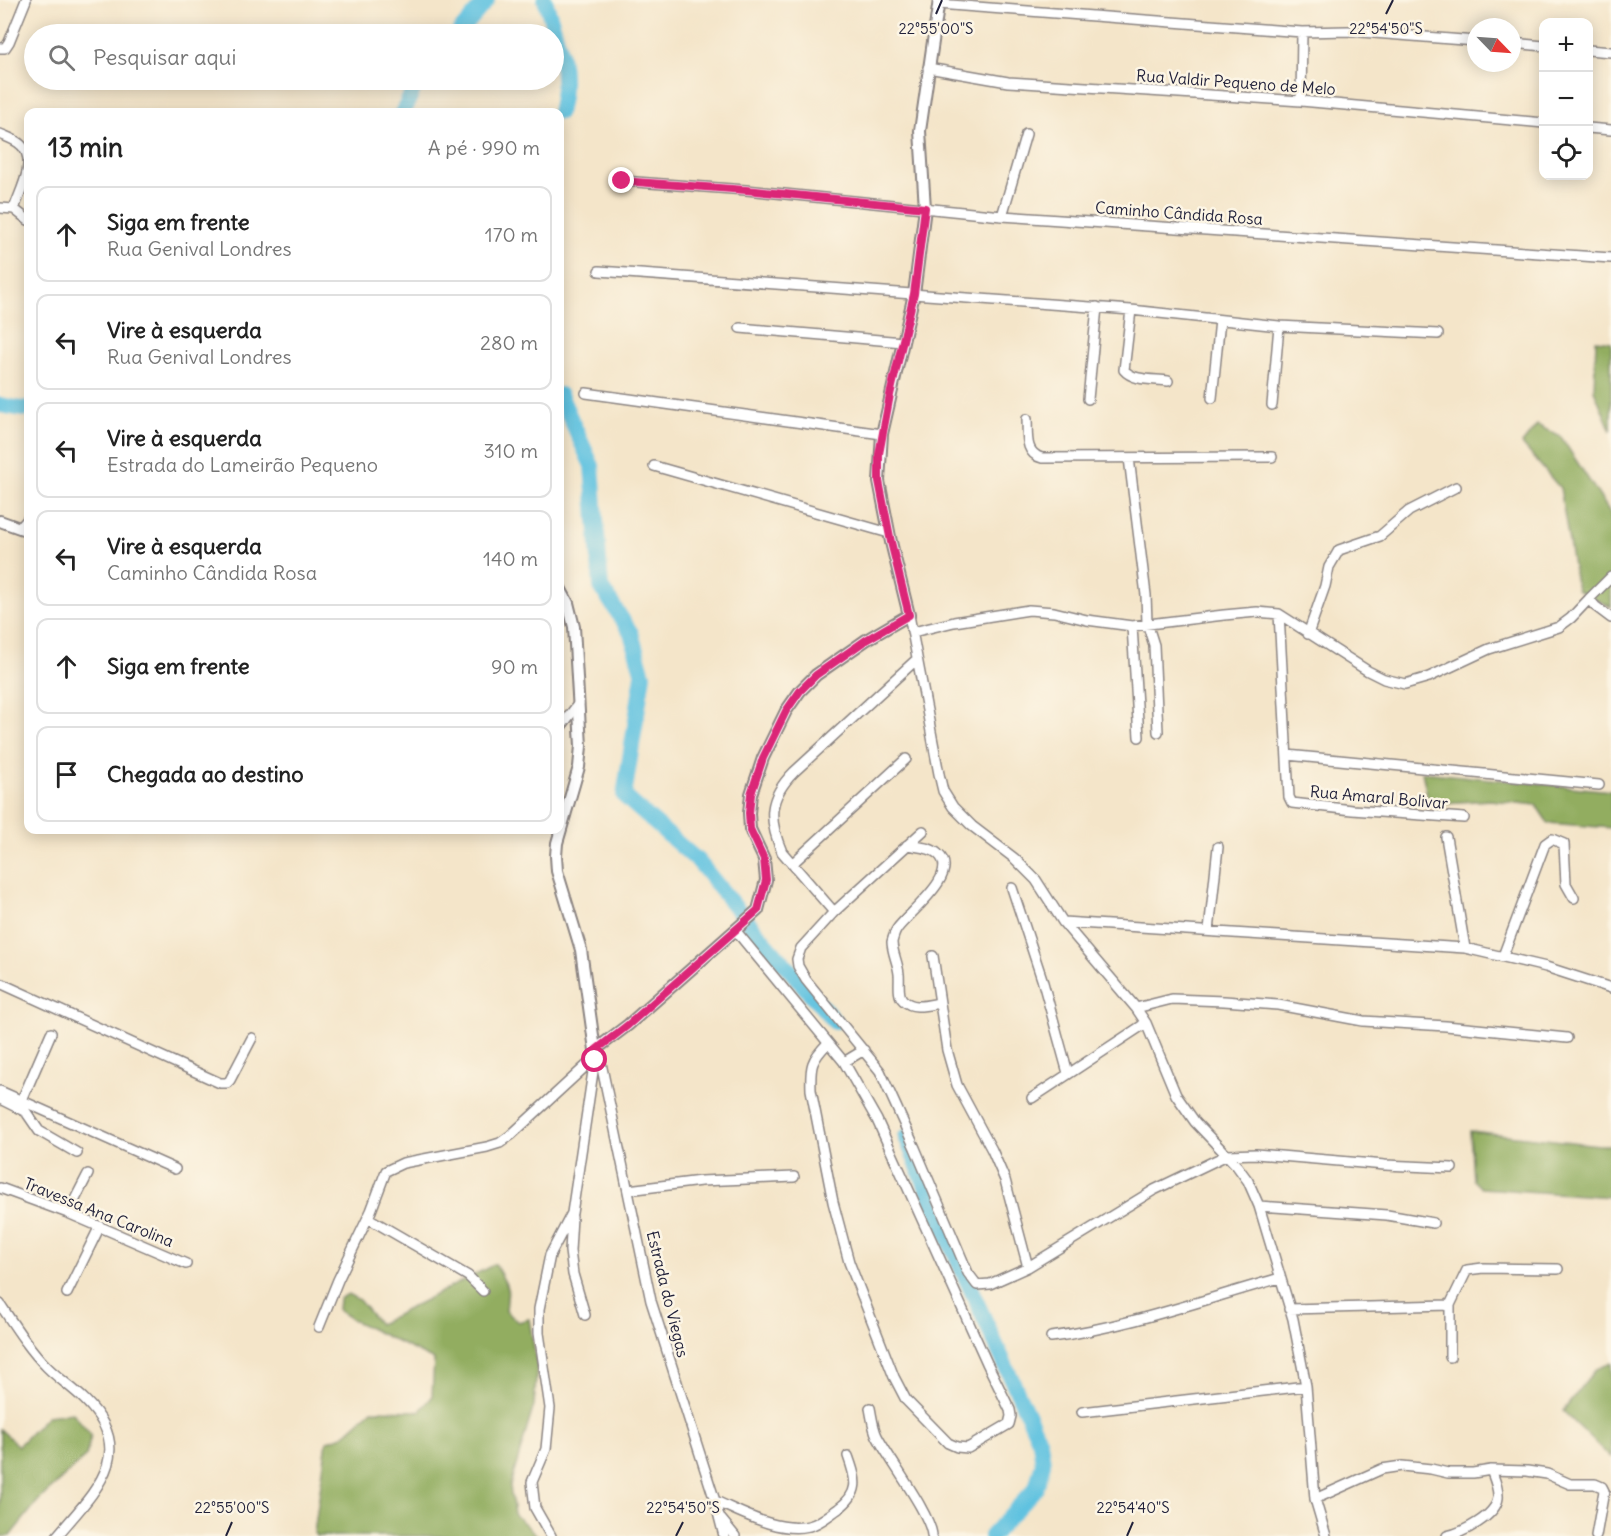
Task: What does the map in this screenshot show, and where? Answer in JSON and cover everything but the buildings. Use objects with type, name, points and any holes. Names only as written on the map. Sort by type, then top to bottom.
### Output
[{"type":"street","points":[[0,48],[5,48],[9,42],[26,0]]},
{"type":"street","points":[[1326,1536],[1315,1499],[1306,1386],[1289,1309],[1259,1206],[1248,1181],[1195,1122],[1176,1095],[1146,1023],[1136,1008],[1063,921],[1036,880],[1014,858],[972,826],[953,807],[943,790],[931,739],[913,632],[879,481],[882,434],[914,294],[925,208],[920,131],[939,2],[1302,32],[1348,32],[1467,40]]},
{"type":"street","points":[[1301,101],[1302,32]]},
{"type":"street","points":[[1521,45],[1539,46]]},
{"type":"street","points":[[1593,50],[1611,52]]},
{"type":"street","name":"Rua Valdir Pequeno de Melo","points":[[928,68],[1008,82],[1301,101],[1539,123]]},
{"type":"street","points":[[1593,128],[1611,130]]},
{"type":"street","points":[[0,134],[20,143],[24,148]]},
{"type":"street","points":[[1002,216],[1026,135]]},
{"type":"street","points":[[14,209],[24,178]]},
{"type":"street","name":"Caminho Cândida Rosa","points":[[622,181],[746,190],[1002,216],[1611,258]]},
{"type":"street","points":[[0,208],[14,209],[24,217]]},
{"type":"street","points":[[599,271],[1097,307],[1279,326],[1438,334]]},
{"type":"street","points":[[1088,399],[1097,307]]},
{"type":"street","points":[[1131,310],[1124,370],[1137,377],[1168,381]]},
{"type":"street","points":[[1212,398],[1220,320]]},
{"type":"street","points":[[1272,405],[1279,326]]},
{"type":"street","points":[[740,328],[903,342]]},
{"type":"street","points":[[586,393],[882,434]]},
{"type":"street","points":[[1027,419],[1029,448],[1042,458],[1272,457]]},
{"type":"street","points":[[1129,458],[1146,595],[1147,623],[1154,645],[1158,732]]},
{"type":"street","points":[[654,466],[889,533]]},
{"type":"street","points":[[1308,634],[1325,586],[1329,567],[1339,550],[1380,536],[1409,511],[1456,487]]},
{"type":"street","points":[[0,521],[24,529]]},
{"type":"street","points":[[913,632],[954,622],[1029,610],[1054,612],[1087,620],[1132,626],[1246,613],[1279,614],[1368,671],[1384,679],[1405,684],[1430,677],[1489,649],[1559,627],[1571,618],[1611,577]]},
{"type":"street","name":"Estrada do Viegas","points":[[564,596],[574,627],[581,746],[579,767],[564,819]]},
{"type":"street","points":[[1589,599],[1604,615],[1611,618]]},
{"type":"street","points":[[1279,614],[1287,755],[1599,785]]},
{"type":"street","points":[[319,1327],[338,1280],[368,1218],[381,1179],[386,1171],[391,1167],[448,1153],[500,1143],[758,910],[766,880],[764,859],[750,829],[751,794],[763,758],[786,711],[800,691],[816,675],[859,645],[909,615]]},
{"type":"street","points":[[1132,626],[1139,737]]},
{"type":"street","points":[[834,912],[782,852],[773,818],[772,809],[775,797],[781,784],[917,659]]},
{"type":"street","points":[[564,723],[579,704]]},
{"type":"street","name":"Rua Amaral Bolivar","points":[[1287,755],[1289,798],[1292,803],[1464,818]]},
{"type":"street","points":[[793,863],[906,759]]},
{"type":"street","points":[[922,831],[834,912],[801,948],[798,955],[798,966],[806,980],[880,1071],[973,1281],[983,1286],[1028,1268],[1154,1190],[1227,1155],[1256,1154],[1452,1168]]},
{"type":"street","name":"Estrada do Viegas","points":[[551,1536],[535,1508],[532,1482],[546,1449],[550,1408],[539,1333],[539,1309],[550,1255],[572,1213],[595,1055],[581,950],[557,871],[556,856],[560,834]]},
{"type":"street","points":[[1446,837],[1465,948]]},
{"type":"street","points":[[1503,956],[1545,844],[1552,839],[1564,844],[1566,884],[1574,898]]},
{"type":"street","points":[[907,845],[931,850],[938,854],[943,861],[943,869],[935,888],[897,928],[894,935],[892,944],[899,973],[900,997],[905,1002],[917,1006],[939,1003]]},
{"type":"street","points":[[1209,931],[1218,847]]},
{"type":"street","points":[[1012,888],[1042,979],[1068,1073]]},
{"type":"street","points":[[1063,921],[1465,948],[1546,967],[1611,988]]},
{"type":"street","points":[[738,930],[844,1062],[877,1120],[1010,1410],[1009,1424],[968,1448],[948,1443],[906,1400],[894,1377],[849,1262],[833,1202],[811,1090],[812,1062],[828,1043]]},
{"type":"street","points":[[933,956],[946,1050],[957,1085],[992,1150],[1005,1180],[1028,1268]]},
{"type":"street","points":[[0,983],[220,1083],[227,1083],[230,1080],[252,1038]]},
{"type":"street","points":[[1136,1008],[1172,999],[1278,1005],[1363,1021],[1446,1026],[1567,1038]]},
{"type":"street","points":[[1032,1098],[1146,1023]]},
{"type":"street","points":[[22,1100],[51,1033]]},
{"type":"street","points":[[844,1062],[864,1050]]},
{"type":"street","name":"Estrada do Viegas","points":[[595,1055],[603,1071],[651,1301],[724,1536]]},
{"type":"street","points":[[0,1091],[175,1169]]},
{"type":"street","points":[[0,1099],[26,1112],[39,1131],[77,1153]]},
{"type":"street","points":[[68,1213],[88,1174]]},
{"type":"street","points":[[628,1190],[701,1181],[794,1177]]},
{"type":"street","name":"Travessa Ana Carolina","points":[[0,1188],[100,1226],[186,1264]]},
{"type":"street","points":[[1259,1206],[1387,1215],[1433,1223]]},
{"type":"street","points":[[572,1213],[570,1251],[573,1274],[585,1315]]},
{"type":"street","points":[[368,1218],[468,1276],[483,1291]]},
{"type":"street","points":[[67,1293],[100,1226]]},
{"type":"street","points":[[1450,1358],[1450,1305],[1463,1275],[1469,1269],[1558,1269]]},
{"type":"street","points":[[1051,1337],[1081,1333],[1116,1324],[1280,1278]]},
{"type":"street","points":[[0,1304],[45,1366],[86,1401],[103,1422],[110,1442],[110,1457],[100,1482],[57,1536]]},
{"type":"street","points":[[1289,1309],[1450,1305]]},
{"type":"street","points":[[1082,1412],[1306,1386]]},
{"type":"street","points":[[870,1408],[876,1434],[928,1522],[932,1536]]},
{"type":"street","points":[[715,1501],[774,1524],[794,1527],[811,1526],[849,1501],[855,1491],[848,1456]]},
{"type":"street","points":[[1315,1499],[1382,1469],[1402,1466],[1448,1473],[1491,1470],[1527,1471],[1547,1474],[1570,1484],[1599,1485],[1604,1491],[1596,1536]]},
{"type":"street","points":[[1447,1536],[1458,1534],[1494,1509],[1498,1498],[1491,1470]]},
{"type":"street","points":[[719,1516],[735,1536]]},
{"type":"green space","points":[[1596,340],[1611,342],[1611,431],[1594,390]]},
{"type":"green space","points":[[1537,425],[1561,437],[1611,514],[1611,607],[1577,590],[1560,488],[1522,444]]},
{"type":"green space","points":[[1422,772],[1611,791],[1611,828],[1548,823],[1536,805],[1490,800],[1429,804]]},
{"type":"green space","points":[[1470,1131],[1611,1145],[1611,1197],[1481,1188],[1473,1180]]},
{"type":"green space","points":[[495,1264],[508,1288],[506,1311],[518,1322],[529,1319],[537,1366],[534,1405],[510,1486],[514,1514],[538,1536],[316,1536],[314,1533],[327,1441],[343,1436],[372,1410],[420,1411],[432,1397],[434,1360],[353,1320],[338,1310],[339,1299],[348,1294],[359,1300],[379,1324]]},
{"type":"green space","points":[[1611,1363],[1611,1458],[1563,1411],[1596,1369]]},
{"type":"green space","points":[[73,1413],[91,1435],[86,1456],[38,1501],[10,1536],[0,1536],[0,1429],[18,1446],[47,1416]]},
{"type":"waterway","points":[[467,24],[487,0]]},
{"type":"waterway","points":[[545,0],[552,24]]},
{"type":"waterway","points":[[405,108],[413,90]]},
{"type":"waterway","points":[[560,108],[562,90]]},
{"type":"waterway","points":[[564,404],[592,466],[601,587],[631,633],[643,675],[624,796],[698,861],[835,1022]]},
{"type":"waterway","points":[[0,405],[24,409]]},
{"type":"waterway","points":[[906,1137],[939,1219],[1040,1442],[1043,1463],[1036,1488],[991,1536]]},
{"type":"route","points":[[595,1060],[596,1050],[628,1025],[758,910],[766,880],[764,859],[750,829],[751,794],[763,758],[786,711],[800,691],[816,675],[844,654],[909,615],[899,579],[879,481],[879,454],[890,395],[914,294],[925,208],[746,190],[622,181]]}]
